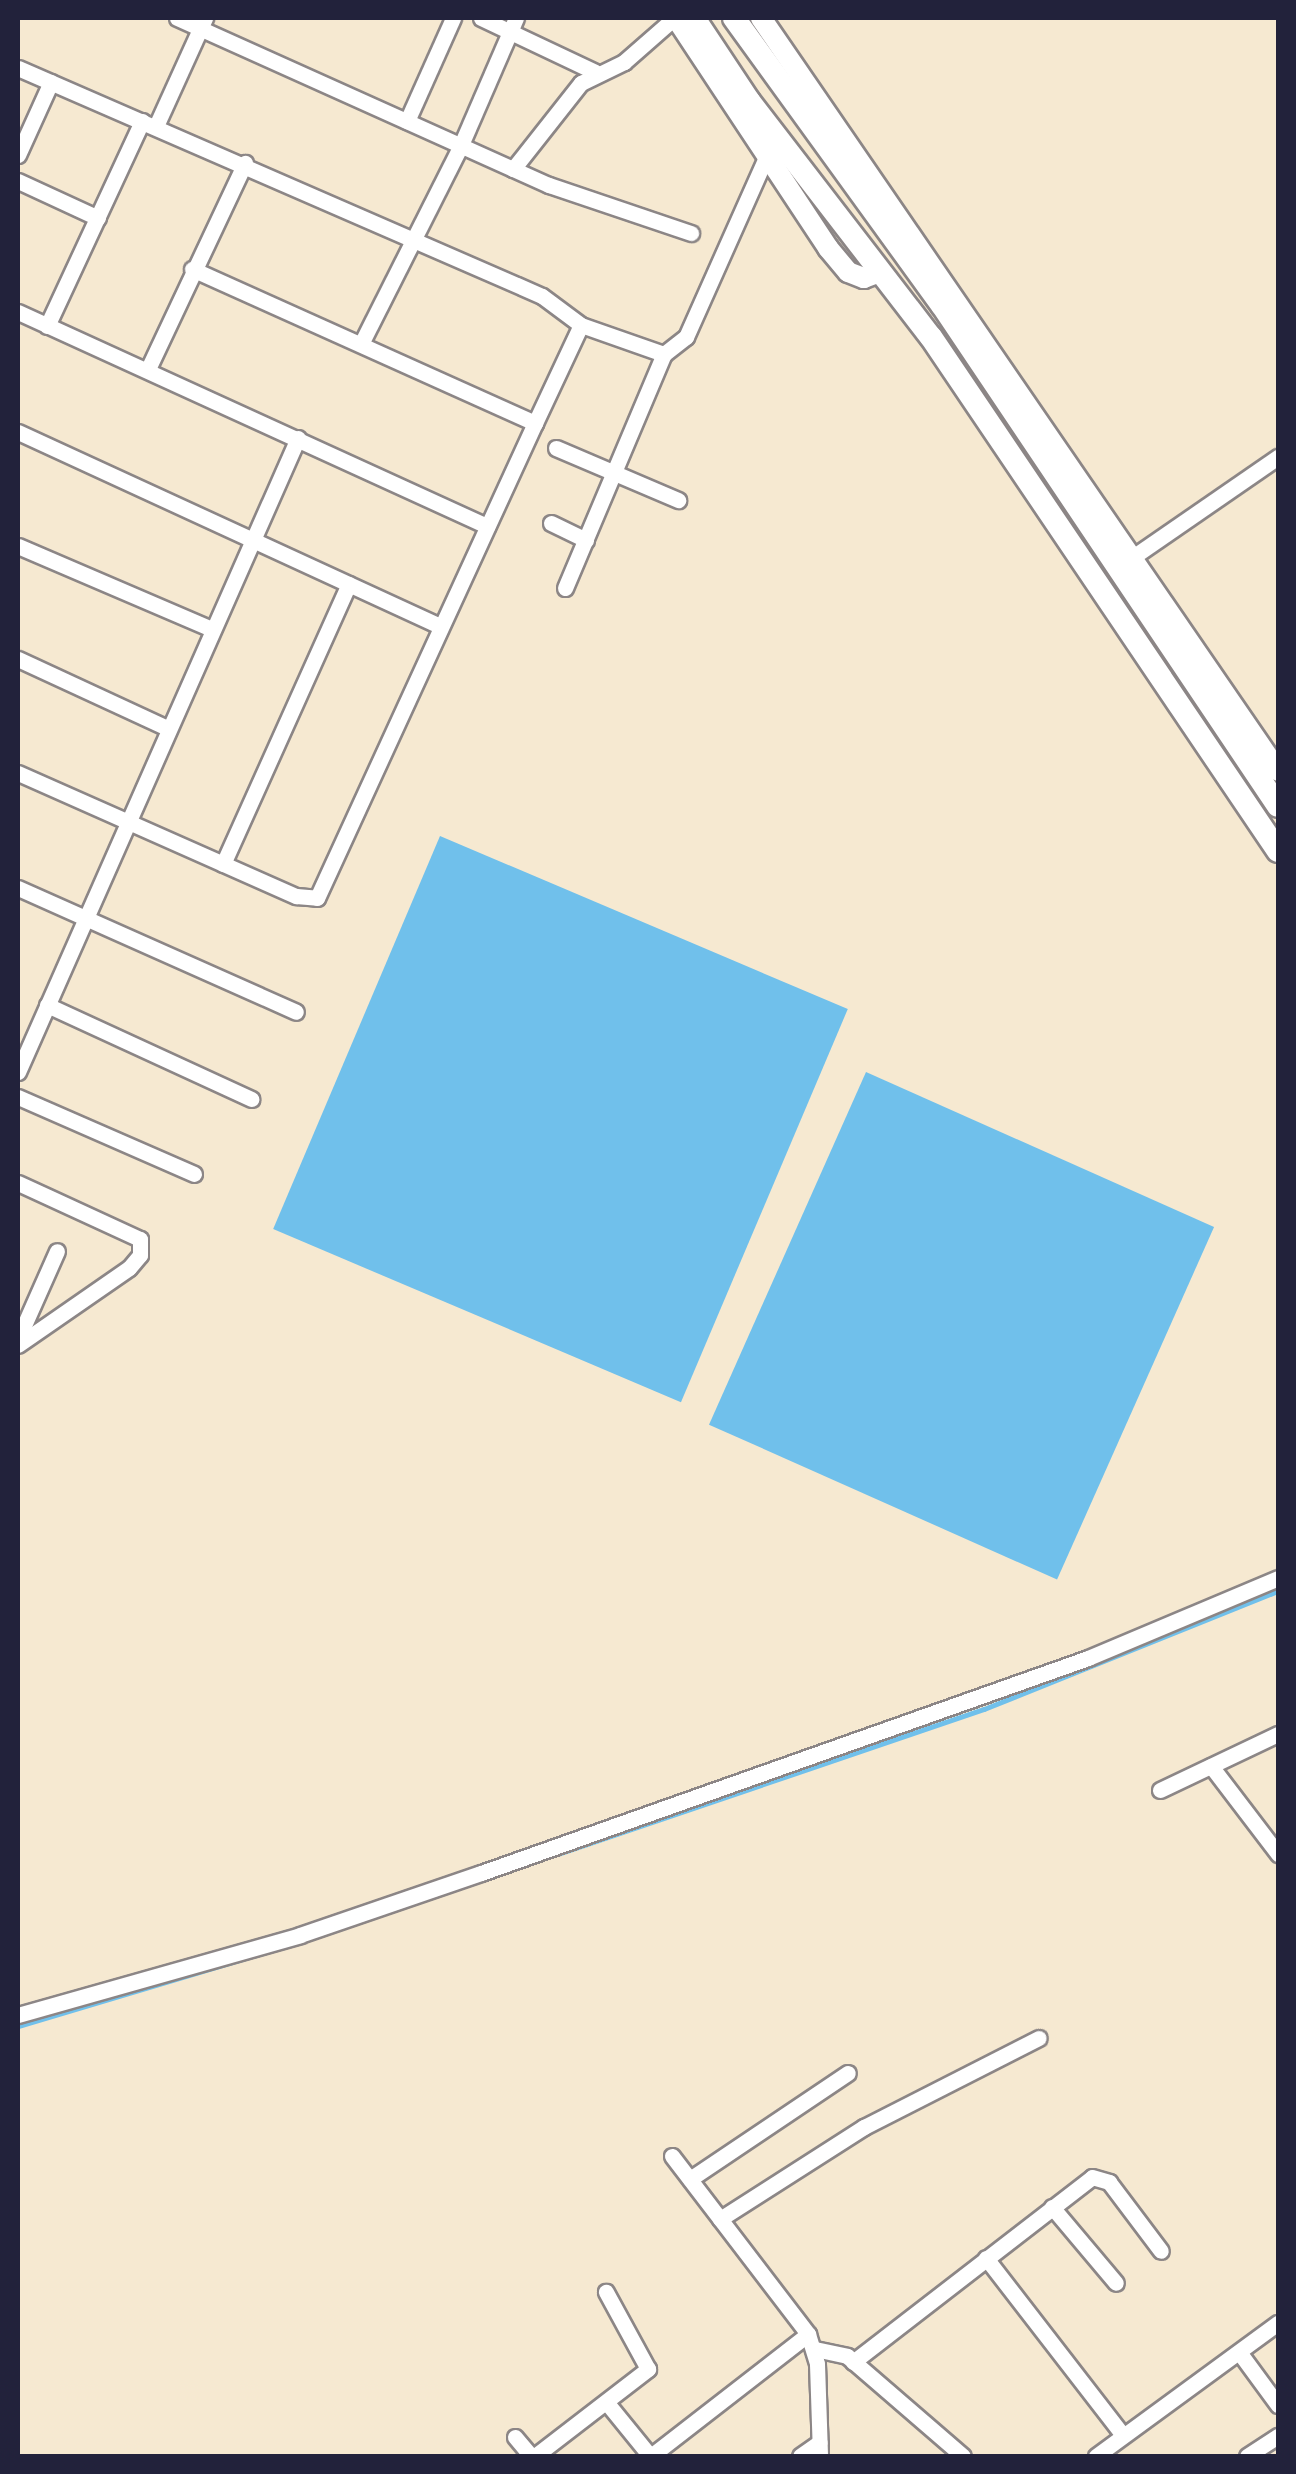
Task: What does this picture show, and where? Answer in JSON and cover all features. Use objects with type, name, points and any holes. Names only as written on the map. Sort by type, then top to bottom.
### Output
[{"type":"main road","points":[[694,18],[850,234],[931,336],[1278,850]]},
{"type":"main road","points":[[734,18],[875,214],[1278,806]]},
{"type":"main road","points":[[850,234],[875,214]]},
{"type":"street","points":[[177,18],[202,23],[513,169],[691,234]]},
{"type":"street","points":[[407,121],[452,18]]},
{"type":"street","points":[[481,18],[513,24],[595,72]]},
{"type":"street","points":[[513,169],[595,72],[624,62],[675,18],[848,272],[864,278],[880,272]]},
{"type":"street","points":[[761,18],[1278,771]]},
{"type":"street","points":[[47,326],[98,218],[202,23]]},
{"type":"street","points":[[361,344],[461,145],[513,24]]},
{"type":"street","points":[[18,68],[245,163],[542,296],[580,325],[664,354]]},
{"type":"street","points":[[18,155],[51,82]]},
{"type":"street","points":[[565,588],[664,354],[686,337],[767,155]]},
{"type":"street","points":[[148,369],[245,163]]},
{"type":"street","points":[[18,181],[98,218]]},
{"type":"street","points":[[192,269],[535,423]]},
{"type":"street","points":[[18,312],[487,526]]},
{"type":"street","points":[[18,774],[308,900],[324,891],[439,626],[580,325]]},
{"type":"street","points":[[18,432],[439,626]]},
{"type":"street","points":[[18,1072],[125,822],[298,438]]},
{"type":"street","points":[[556,448],[678,500]]},
{"type":"street","points":[[1130,559],[1278,458]]},
{"type":"street","points":[[552,523],[586,540]]},
{"type":"street","points":[[18,546],[212,629]]},
{"type":"street","points":[[223,864],[349,584]]},
{"type":"street","points":[[18,660],[168,728]]},
{"type":"street","points":[[18,888],[296,1012]]},
{"type":"street","points":[[47,1005],[252,1099]]},
{"type":"street","points":[[18,1097],[194,1174]]},
{"type":"street","points":[[18,1183],[140,1238],[140,1256],[129,1268],[18,1342]]},
{"type":"street","points":[[18,1342],[57,1251]]},
{"type":"street","points":[[18,2015],[300,1935],[632,1821],[1088,1658],[1278,1578]]},
{"type":"street","points":[[1160,1790],[1278,1734]]},
{"type":"street","points":[[1211,1766],[1278,1854]]},
{"type":"street","points":[[720,2219],[864,2127],[1040,2038]]},
{"type":"street","points":[[690,2179],[848,2073]]},
{"type":"street","points":[[672,2156],[812,2341],[820,2449],[800,2456]]},
{"type":"street","points":[[854,2362],[1052,2207],[1101,2177],[1161,2251]]},
{"type":"street","points":[[1052,2207],[1116,2283]]},
{"type":"street","points":[[986,2258],[1123,2435]]},
{"type":"street","points":[[515,2437],[533,2456],[643,2376],[648,2364],[606,2292]]},
{"type":"street","points":[[1096,2456],[1278,2323]]},
{"type":"street","points":[[812,2341],[854,2362],[962,2456]]},
{"type":"street","points":[[607,2403],[650,2456],[812,2341]]},
{"type":"street","points":[[1239,2352],[1278,2405]]},
{"type":"street","points":[[1247,2456],[1278,2436]]},
{"type":"water","points":[[440,836],[848,1009],[681,1402],[273,1229]]},
{"type":"water","points":[[866,1072],[1214,1227],[1057,1580],[709,1425]]},
{"type":"waterway","points":[[558,1854],[984,1709],[1278,1591]]},
{"type":"waterway","points":[[18,2026],[283,1947]]}]
